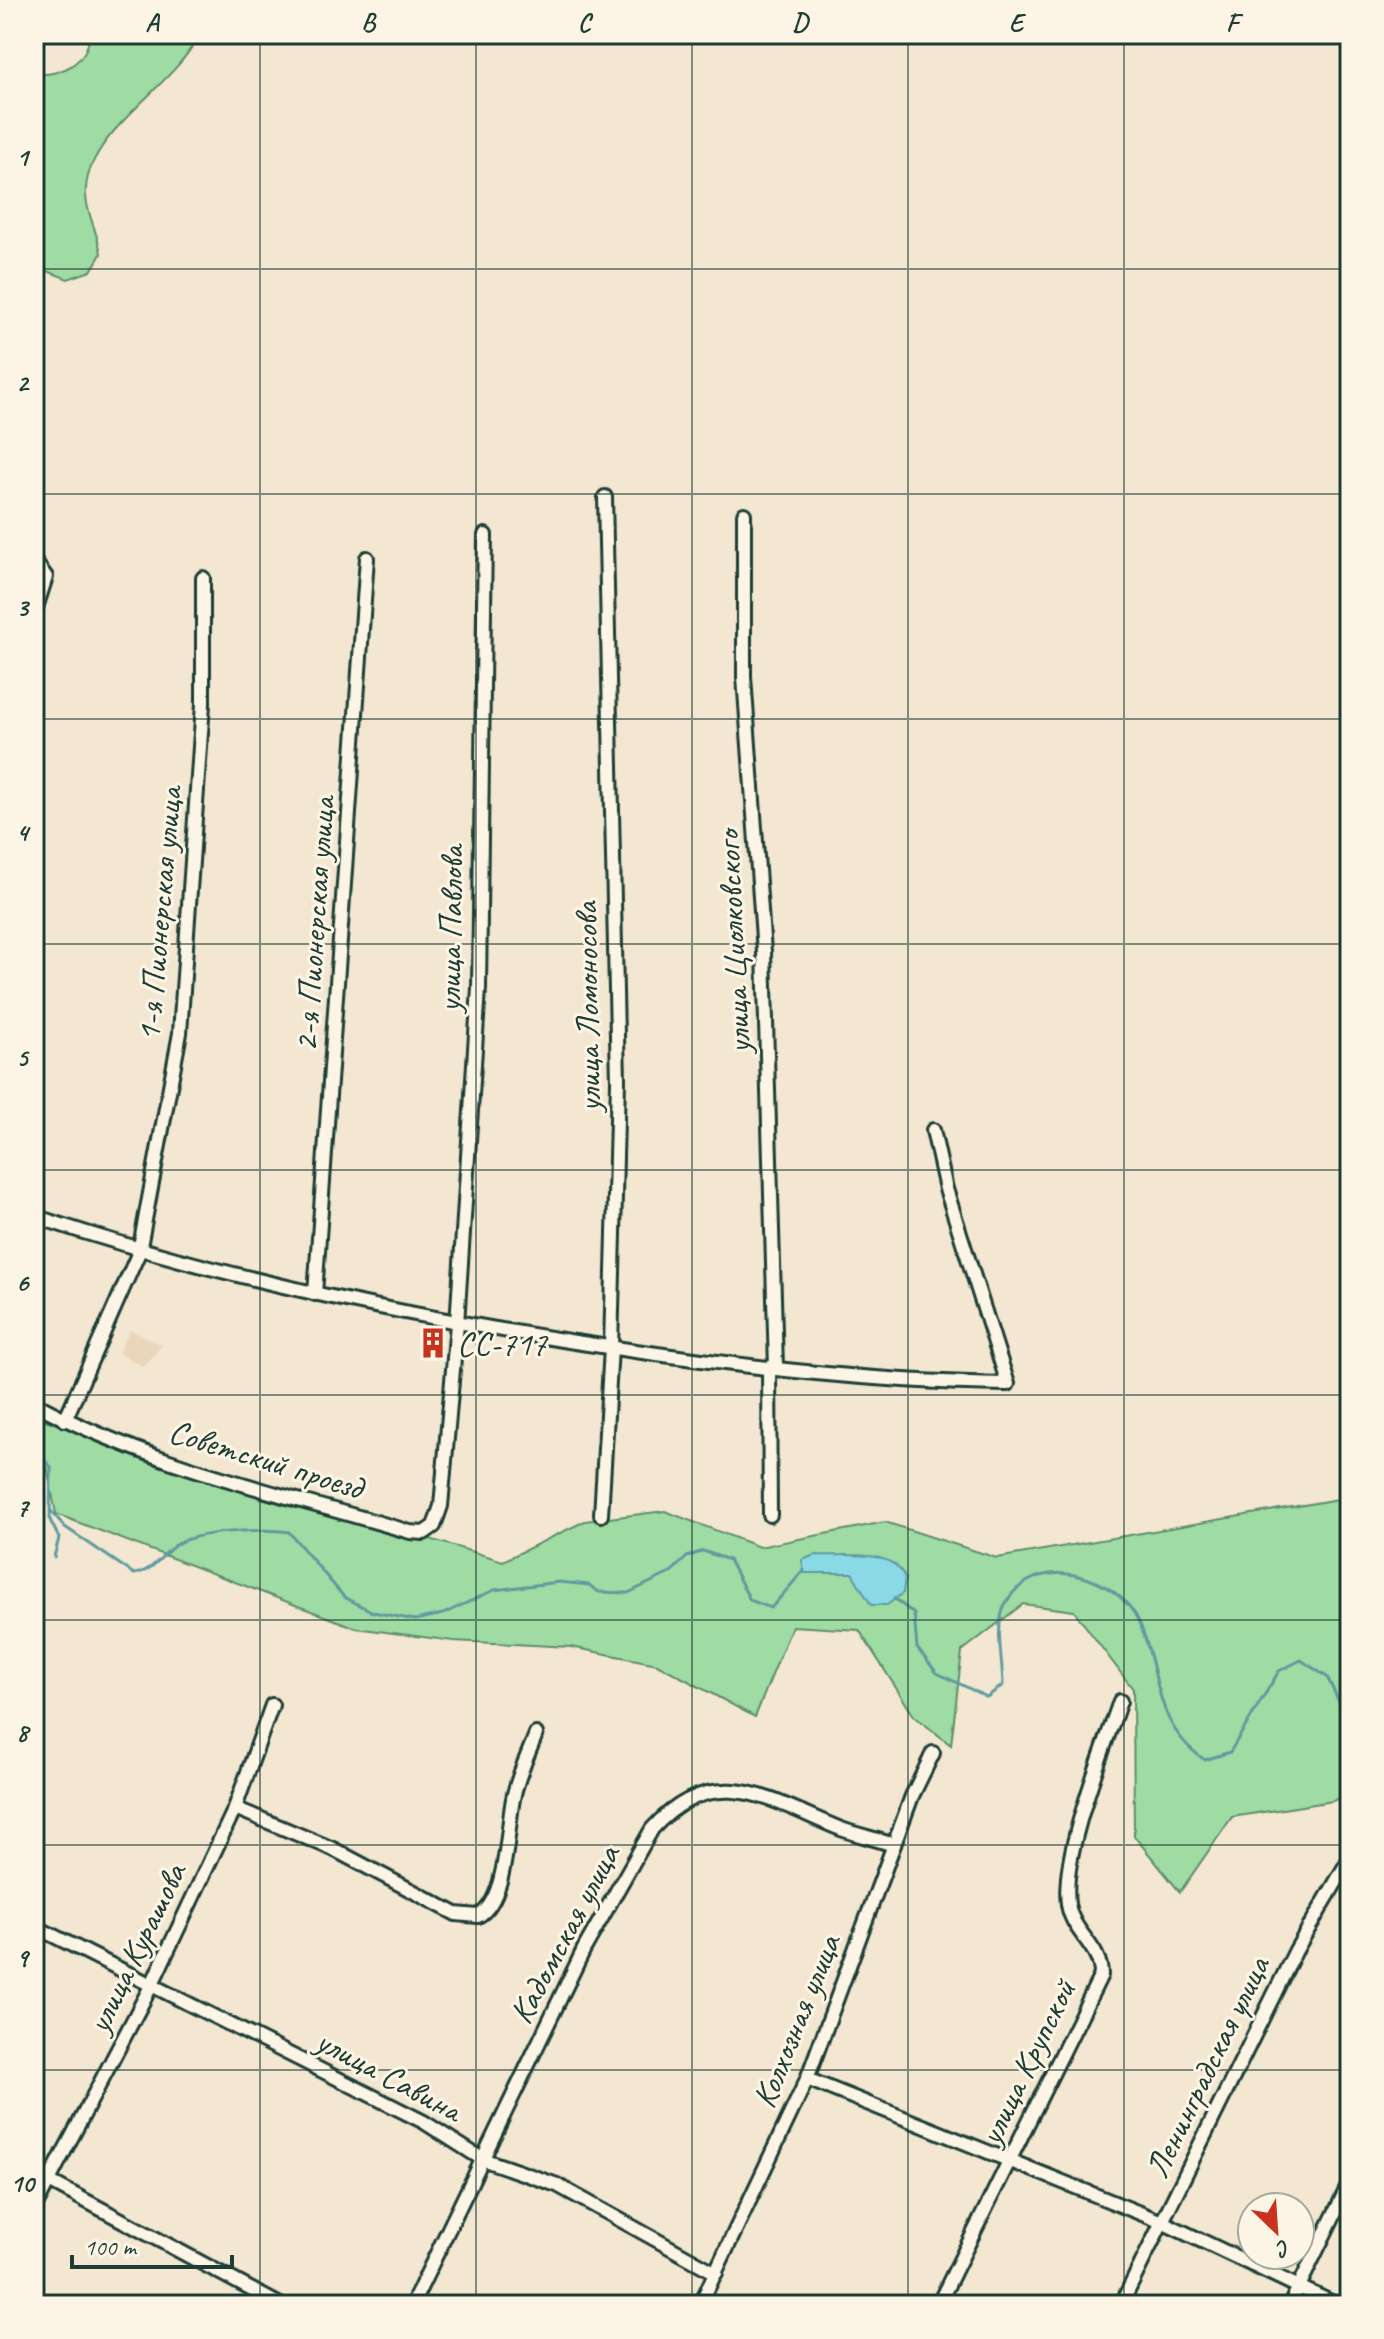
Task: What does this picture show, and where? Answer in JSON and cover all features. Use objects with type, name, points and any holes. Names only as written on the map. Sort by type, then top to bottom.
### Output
[{"type":"street","name":"улица Ломоносова","points":[[601,1515],[611,1348],[618,1081],[605,497]]},
{"type":"street","name":"улица Циолковского","points":[[744,514],[744,677],[764,952],[772,1367],[770,1515]]},
{"type":"street","name":"улица Павлова","points":[[457,1324],[479,988],[485,535]]},
{"type":"street","name":"2-я Пионерская улица","points":[[315,1294],[367,558]]},
{"type":"street","points":[[34,561],[46,577],[34,614]]},
{"type":"street","name":"1-я Пионерская улица","points":[[139,1252],[180,1033],[203,704],[203,578]]},
{"type":"street","points":[[34,1216],[139,1252],[457,1324],[711,1363],[1008,1384],[946,1189],[933,1130]]},
{"type":"street","points":[[34,1403],[65,1420],[139,1252]]},
{"type":"street","name":"Советский проезд","points":[[65,1420],[171,1460],[424,1533],[434,1526],[441,1506],[457,1324]]},
{"type":"street","name":"улица Крупской","points":[[938,2305],[1101,1975],[1098,1956],[1072,1922],[1067,1893],[1076,1840],[1120,1701]]},
{"type":"street","name":"улица Курашова","points":[[34,2209],[151,1986],[235,1808],[272,1705]]},
{"type":"street","points":[[235,1808],[333,1849],[456,1914],[478,1916],[493,1900],[507,1848],[513,1798],[536,1734]]},
{"type":"street","name":"Колхозная улица","points":[[700,2305],[807,2079],[894,1845],[933,1753]]},
{"type":"street","name":"Кадомская улица","points":[[412,2305],[584,1949],[652,1829],[671,1810],[706,1792],[749,1793],[773,1797],[842,1829],[894,1845]]},
{"type":"street","name":"Ленинградская улица","points":[[1121,2305],[1296,1950],[1350,1858]]},
{"type":"street","name":"улица Савина","points":[[34,1926],[424,2122],[482,2159],[557,2185],[716,2273]]},
{"type":"street","points":[[807,2079],[1162,2222],[1337,2305]]},
{"type":"street","points":[[34,2173],[280,2305]]},
{"type":"street","points":[[1290,2305],[1350,2182]]},
{"type":"shaded area","points":[[130,1330],[162,1345],[144,1367],[118,1353]]},
{"type":"green space","points":[[90,34],[199,34],[172,72],[102,146],[91,167],[86,188],[101,254],[91,271],[68,279],[34,266],[34,74],[54,73],[71,66],[84,53]]},
{"type":"green space","points":[[34,1416],[97,1439],[503,1561],[585,1521],[665,1511],[759,1547],[885,1522],[997,1558],[1350,1497],[1350,1792],[1333,1801],[1232,1817],[1180,1892],[1134,1836],[1133,1689],[1074,1611],[1023,1604],[962,1651],[951,1745],[914,1716],[859,1630],[792,1626],[755,1717],[657,1664],[571,1647],[453,1641],[356,1628],[56,1514],[47,1467],[34,1462]]},
{"type":"water","points":[[815,1555],[866,1556],[889,1562],[899,1568],[905,1578],[903,1593],[887,1605],[871,1605],[852,1573],[804,1573],[802,1560]]},
{"type":"waterway","points":[[34,1449],[51,1467],[50,1520],[59,1538],[54,1557]]},
{"type":"waterway","points":[[51,1511],[65,1527],[134,1574],[151,1567],[174,1546],[196,1537],[264,1530],[289,1532],[344,1597],[373,1612],[415,1620],[443,1614],[494,1590],[559,1582],[589,1585],[599,1592],[628,1593],[670,1573],[687,1557],[703,1551],[729,1560],[750,1600],[771,1608],[804,1570]]},
{"type":"waterway","points":[[894,1598],[914,1614],[917,1648],[937,1673],[987,1697],[1003,1685],[1000,1627],[1002,1614],[1015,1591],[1042,1575],[1058,1574],[1074,1575],[1105,1587],[1119,1596],[1138,1620],[1166,1713],[1187,1745],[1205,1760],[1230,1752],[1279,1671],[1301,1660],[1327,1677],[1350,1724]]},
{"type":"place","name":"СС-717","points":[[433,1343]]}]
